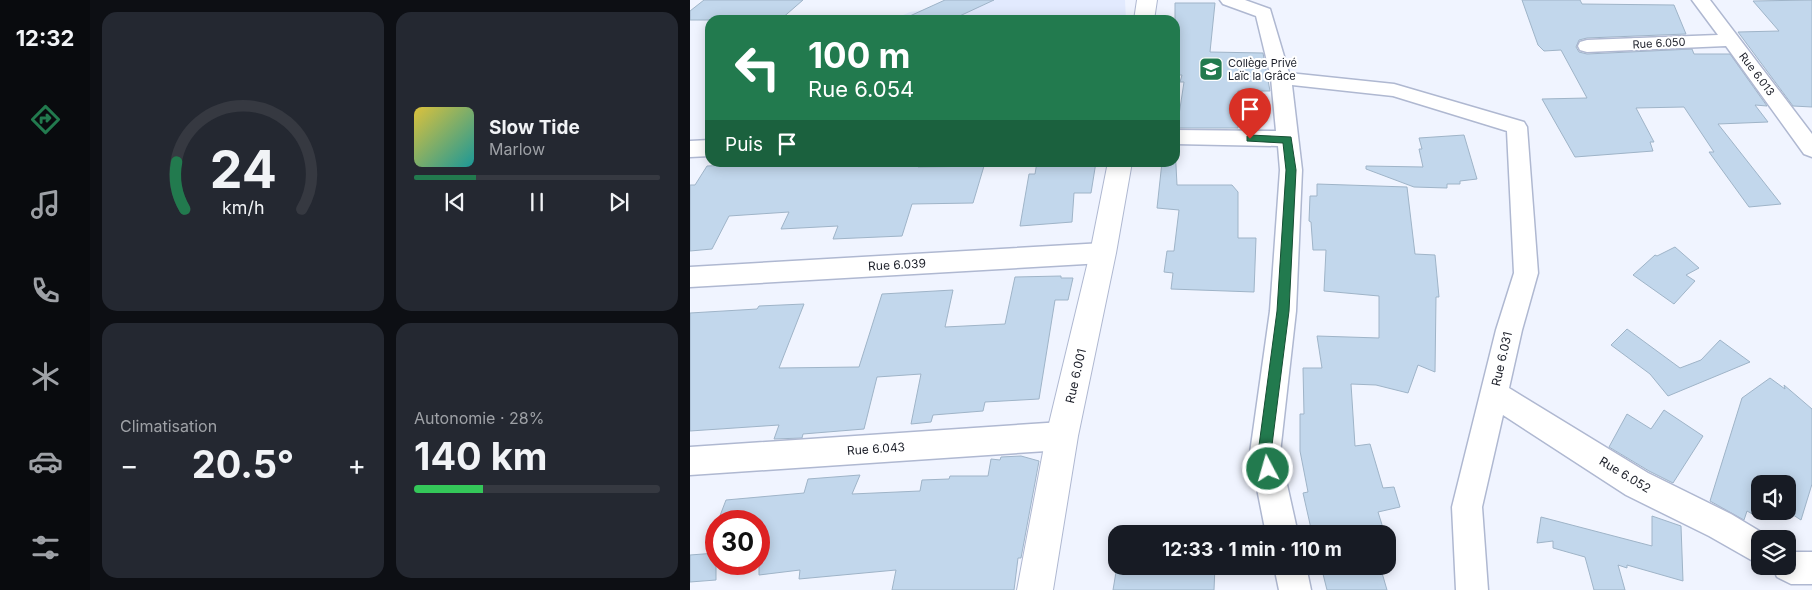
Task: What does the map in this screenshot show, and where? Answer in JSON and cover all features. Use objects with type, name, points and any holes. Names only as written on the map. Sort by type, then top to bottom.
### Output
[{"type":"street","points":[[1145,15],[1147,0]]},
{"type":"street","points":[[1229,0],[1264,13],[1281,78],[1291,170],[1283,311],[1265,453],[1280,525]]},
{"type":"street","name":"Rue 6.013","points":[[1701,0],[1812,149]]},
{"type":"street","name":"Rue 6.050","points":[[1587,46],[1731,40]]},
{"type":"street","name":"Rue 6.031","points":[[1281,78],[1394,90],[1517,127],[1526,273],[1509,330],[1467,507],[1472,590]]},
{"type":"street","points":[[1180,137],[1288,140]]},
{"type":"street","points":[[690,150],[705,148]]},
{"type":"street","name":"Rue 6.001","points":[[1035,590],[1062,436],[1103,253],[1119,167]]},
{"type":"street","name":"Rue 6.039","points":[[690,277],[1103,253]]},
{"type":"street","name":"Rue 6.052","points":[[1494,394],[1637,484],[1720,525],[1751,544]]},
{"type":"street","name":"Rue 6.043","points":[[690,462],[1062,436]]},
{"type":"street","points":[[1796,568],[1812,568]]},
{"type":"street","points":[[1292,575],[1295,590]]},
{"type":"shaded area","points":[[945,0],[1125,0],[1126,15],[903,15],[923,10]]},
{"type":"building","points":[[704,0],[803,0],[786,15],[705,15],[705,20],[690,20],[690,11]]},
{"type":"building","points":[[945,0],[994,0],[962,15],[912,15]]},
{"type":"building","points":[[1522,0],[1580,0],[1582,4],[1674,5],[1686,34],[1587,38],[1579,40],[1576,47],[1579,52],[1587,54],[1692,49],[1694,54],[1730,54],[1767,106],[1755,105],[1768,122],[1718,124],[1781,204],[1749,207],[1709,152],[1714,152],[1684,107],[1636,108],[1654,142],[1650,142],[1653,151],[1575,157],[1542,99],[1587,98],[1561,50],[1544,51],[1538,45]]},
{"type":"building","points":[[1812,0],[1812,107],[1793,106],[1738,32],[1779,31],[1753,1]]},
{"type":"building","points":[[1175,3],[1215,3],[1210,52],[1263,53],[1270,91],[1238,91],[1238,128],[1180,128],[1180,108],[1184,82],[1180,82],[1182,75],[1180,75],[1180,15],[1175,15]]},
{"type":"building","points":[[1464,135],[1477,179],[1460,181],[1460,184],[1447,184],[1447,188],[1414,187],[1366,169],[1366,166],[1423,167],[1419,149],[1422,149],[1419,138]]},
{"type":"building","points":[[706,167],[984,167],[973,203],[912,204],[902,236],[833,239],[838,226],[781,229],[789,212],[729,216],[712,249],[690,251],[690,185],[695,185]]},
{"type":"building","points":[[1036,167],[1095,167],[1091,193],[1074,193],[1072,222],[1020,226],[1029,174],[1035,174]]},
{"type":"building","points":[[1161,167],[1176,167],[1177,185],[1232,185],[1238,192],[1238,238],[1256,238],[1254,292],[1171,289],[1173,273],[1164,272],[1167,251],[1174,251],[1179,210],[1157,208]]},
{"type":"building","points":[[1317,184],[1407,187],[1415,254],[1435,255],[1439,297],[1436,297],[1435,372],[1418,365],[1408,393],[1376,385],[1351,384],[1355,446],[1370,444],[1383,488],[1394,487],[1400,507],[1378,512],[1382,525],[1310,525],[1303,493],[1308,492],[1300,451],[1300,414],[1304,414],[1303,368],[1322,368],[1317,336],[1379,338],[1379,296],[1324,291],[1326,250],[1313,250],[1311,222],[1309,221],[1310,196],[1317,196]]},
{"type":"building","points":[[1675,247],[1699,268],[1686,275],[1695,281],[1674,304],[1633,275],[1655,255],[1657,256]]},
{"type":"building","points":[[1061,276],[1061,278],[1073,278],[1068,300],[1055,300],[1039,399],[985,402],[983,411],[933,415],[931,422],[911,424],[921,374],[877,377],[864,429],[803,434],[802,438],[774,439],[779,425],[690,431],[690,313],[757,309],[759,306],[804,304],[779,368],[859,367],[882,294],[953,290],[945,327],[1005,324],[1015,277]]},
{"type":"building","points":[[1627,329],[1680,368],[1701,360],[1720,340],[1750,362],[1668,396],[1650,374],[1611,345]]},
{"type":"building","points":[[1770,378],[1785,389],[1784,385],[1812,409],[1812,484],[1801,520],[1796,517],[1796,475],[1751,475],[1751,513],[1747,511],[1744,520],[1710,501],[1742,398]]},
{"type":"building","points":[[1664,410],[1703,436],[1673,483],[1609,447],[1627,414],[1651,429]]},
{"type":"building","points":[[1021,456],[1039,461],[1021,558],[1018,558],[1014,590],[892,590],[896,570],[799,579],[800,570],[770,574],[770,510],[722,510],[726,500],[804,493],[808,479],[860,475],[852,494],[920,491],[922,480],[949,479],[950,476],[988,476],[991,459],[1000,460],[1001,457]]},
{"type":"building","points":[[1652,516],[1681,526],[1683,581],[1627,565],[1627,568],[1618,565],[1625,590],[1594,590],[1585,557],[1553,548],[1553,541],[1537,543],[1541,517],[1652,546]]},
{"type":"building","points":[[705,554],[705,575],[716,575],[716,580],[690,582],[690,555]]},
{"type":"building","points":[[1116,575],[1215,575],[1214,590],[1113,590]]},
{"type":"building","points":[[1323,575],[1383,575],[1387,590],[1327,590]]},
{"type":"place","name":"Collège Privé Laïc la Grâce","points":[[1211,69]]},
{"type":"route","points":[[1250,139],[1288,140],[1291,170],[1283,311],[1265,453],[1268,469]]}]
